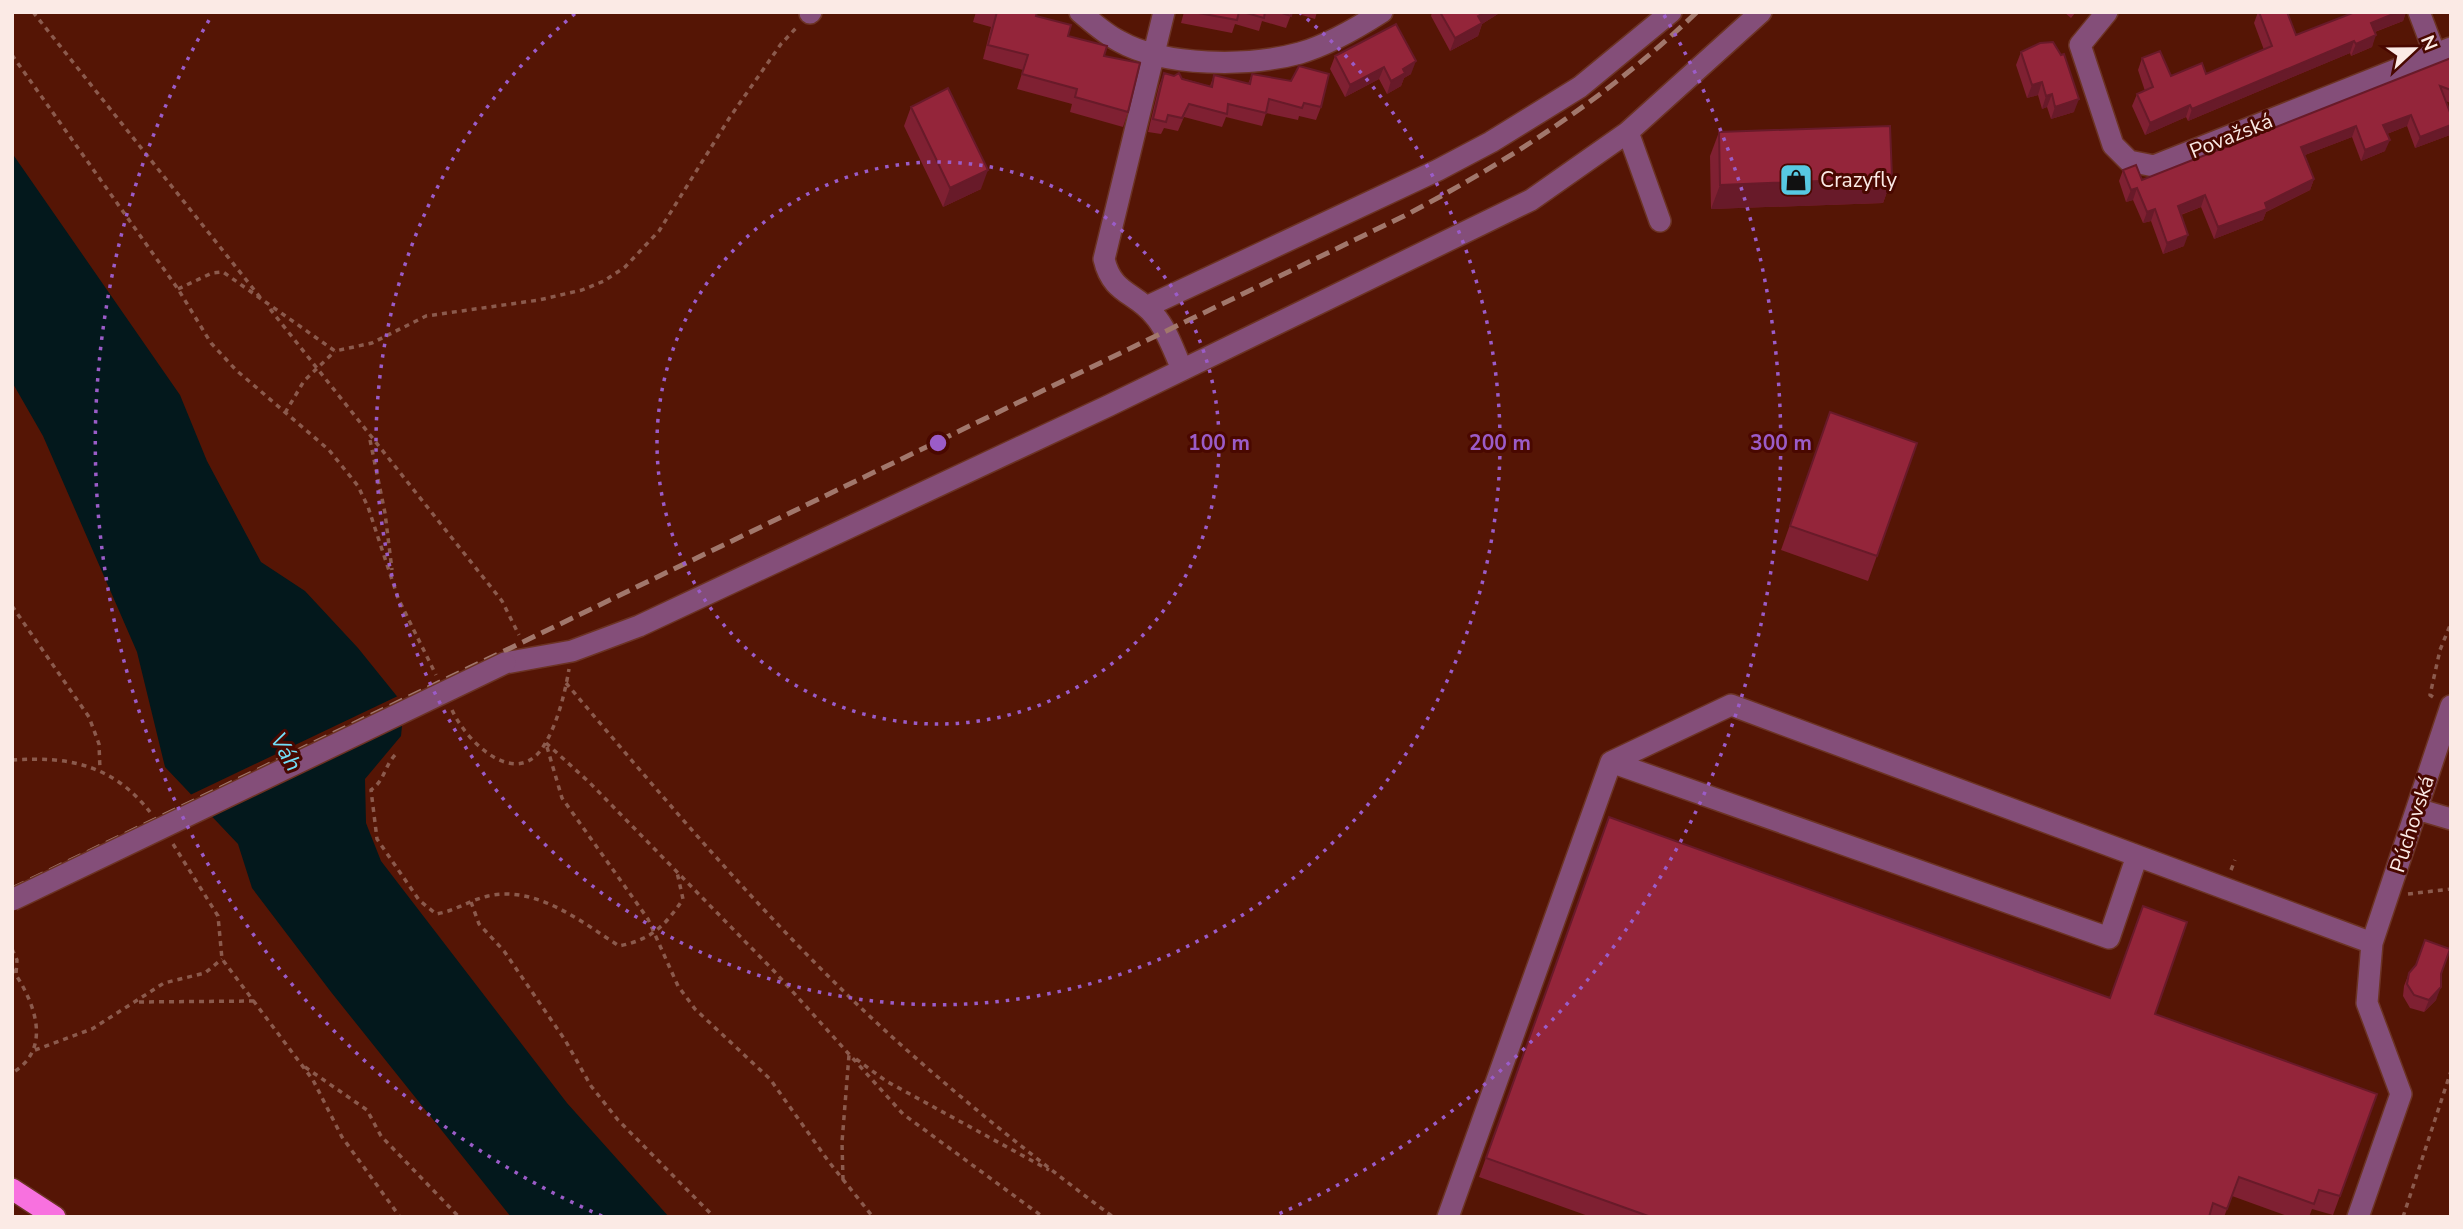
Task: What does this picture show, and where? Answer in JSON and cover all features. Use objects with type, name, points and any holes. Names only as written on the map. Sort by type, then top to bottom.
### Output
[{"type":"highway","points":[[12,1189],[55,1217]]},
{"type":"street","points":[[1080,12],[1119,41],[1154,55],[1230,63],[1300,53],[1355,21],[1382,12]]},
{"type":"street","points":[[1164,12],[1121,198],[1105,249],[1111,279],[1130,298],[1146,307],[1161,324],[1182,369]]},
{"type":"street","points":[[1146,307],[1438,170],[1491,142],[1580,87],[1671,12]]},
{"type":"street","points":[[12,900],[505,663],[572,651],[639,626],[1531,200],[1629,132],[1761,12]]},
{"type":"street","name":"Považská","points":[[2107,12],[2080,45],[2113,145],[2129,161],[2154,166],[2443,51]]},
{"type":"street","points":[[2419,12],[2443,51]]},
{"type":"street","points":[[1629,132],[1660,221]]},
{"type":"street","name":"Púchovská","points":[[2358,1217],[2401,1094],[2367,1003],[2372,943],[2417,809],[2444,703]]},
{"type":"street","points":[[1448,1217],[1611,762],[1731,705],[2372,943]]},
{"type":"street","points":[[1611,762],[2109,938],[2137,856]]},
{"type":"street","points":[[2417,809],[2451,819]]},
{"type":"path","points":[[33,12],[502,601],[519,635]]},
{"type":"path","points":[[285,413],[316,368],[335,351],[372,343],[426,316],[540,300],[582,290],[604,281],[625,267],[659,231],[781,44],[811,13]]},
{"type":"path","points":[[12,55],[178,289],[211,343],[236,370],[328,450],[358,486],[393,579],[382,492],[369,434]]},
{"type":"path","points":[[178,289],[212,273],[223,272],[335,351]]},
{"type":"path","points":[[12,606],[89,717],[99,744],[100,770]]},
{"type":"path","points":[[2444,703],[2430,695],[2440,650],[2451,623]]},
{"type":"path","points":[[566,682],[699,841],[826,974],[923,1063],[1056,1174],[1113,1217]]},
{"type":"path","points":[[873,1217],[770,1079],[695,1009],[678,986],[654,933],[630,892],[562,798],[546,743],[677,872],[849,1053],[903,1114],[1043,1217]]},
{"type":"path","points":[[395,755],[387,764],[382,782],[371,790],[377,839],[419,900],[436,914],[490,896],[514,894],[549,904],[619,946],[638,942],[666,925],[683,899],[677,872]]},
{"type":"path","points":[[14,759],[45,757],[100,770],[138,796],[153,816]]},
{"type":"path","points":[[171,841],[218,916],[222,959],[303,1066],[342,1137],[400,1217]]},
{"type":"path","points":[[2229,875],[2235,860]]},
{"type":"path","points":[[2408,894],[2451,889]]},
{"type":"path","points":[[471,902],[479,924],[504,951],[565,1040],[591,1086],[618,1120],[714,1217]]},
{"type":"path","points":[[12,949],[17,960],[16,975]]},
{"type":"path","points":[[35,1051],[92,1029],[164,983],[205,973],[222,959]]},
{"type":"path","points":[[12,969],[37,1026],[35,1051],[28,1064],[12,1073]]},
{"type":"path","points":[[137,1002],[256,1001]]},
{"type":"path","points":[[849,1053],[886,1081],[1056,1174]]},
{"type":"path","points":[[843,1180],[842,1142],[849,1053]]},
{"type":"path","points":[[303,1066],[367,1110],[381,1136],[459,1217]]},
{"type":"path","points":[[2403,1217],[2451,1070]]},
{"type":"water","name":"Váh","points":[[12,153],[180,395],[207,461],[261,562],[305,591],[358,648],[404,705],[401,736],[365,779],[366,823],[381,861],[567,1103],[669,1217],[511,1217],[331,992],[252,888],[238,844],[165,767],[137,652],[43,436],[12,382]]},
{"type":"pier","points":[[400,695],[407,704],[203,812],[188,796]]},
{"type":"building","points":[[997,12],[1037,12],[1036,16],[1071,25],[1068,36],[1107,46],[1104,56],[1140,63],[1128,112],[1075,97],[1077,89],[1022,74],[1028,55],[988,45]]},
{"type":"building","points":[[1193,12],[1239,12],[1237,20]]},
{"type":"building","points":[[1243,12],[1265,12],[1264,18]]},
{"type":"building","points":[[1440,12],[1485,12],[1478,16],[1482,23],[1455,38]]},
{"type":"building","points":[[2259,12],[2287,12],[2296,35],[2355,12],[2398,12],[2371,23],[2376,35],[2356,44],[2354,41],[2192,109],[2190,105],[2150,123],[2137,94],[2153,87],[2142,58],[2160,51],[2171,76],[2202,63],[2206,74],[2272,46]]},
{"type":"building","points":[[1396,24],[1416,61],[1403,69],[1405,73],[1391,81],[1384,67],[1350,85],[1335,56]]},
{"type":"building","points":[[2053,42],[2061,55],[2064,54],[2079,99],[2055,107],[2052,94],[2046,96],[2042,82],[2032,85],[2021,52],[2040,43]]},
{"type":"building","points":[[2451,58],[2451,90],[2440,86],[2451,115],[2451,125],[2420,137],[2411,115],[2383,125],[2390,140],[2365,150],[2356,126],[2301,147],[2314,179],[2265,203],[2267,209],[2218,227],[2205,195],[2178,206],[2188,235],[2167,243],[2155,209],[2147,212],[2137,188],[2131,190],[2123,170],[2136,165],[2142,180]]},
{"type":"building","points":[[1299,66],[1329,74],[1321,107],[1304,103],[1302,108],[1269,99],[1266,113],[1228,104],[1227,114],[1189,104],[1182,118],[1168,115],[1166,122],[1153,119],[1164,73],[1174,76],[1179,73],[1182,79],[1212,87],[1214,75],[1250,84],[1252,74],[1291,81]]},
{"type":"building","points":[[948,88],[988,170],[950,188],[911,107]]},
{"type":"building","points":[[1890,126],[1892,178],[1720,185],[1719,132]]},
{"type":"building","points":[[1830,412],[1917,443],[1877,556],[1790,526]]},
{"type":"building","points":[[1609,817],[2110,998],[2143,906],[2187,922],[2155,1014],[2377,1094],[2340,1196],[2319,1190],[2314,1204],[2239,1177],[2227,1209],[2213,1203],[2209,1217],[1651,1217],[1486,1158]]},
{"type":"building","points":[[2425,940],[2450,949],[2441,974],[2441,987],[2429,1000],[2414,995],[2407,984],[2409,973],[2416,965]]},
{"type":"railway","points":[[12,889],[1404,216],[1521,149],[1594,99],[1664,43],[1697,12]]},
{"type":"place","name":"Crazyfly","points":[[1796,180]]}]
